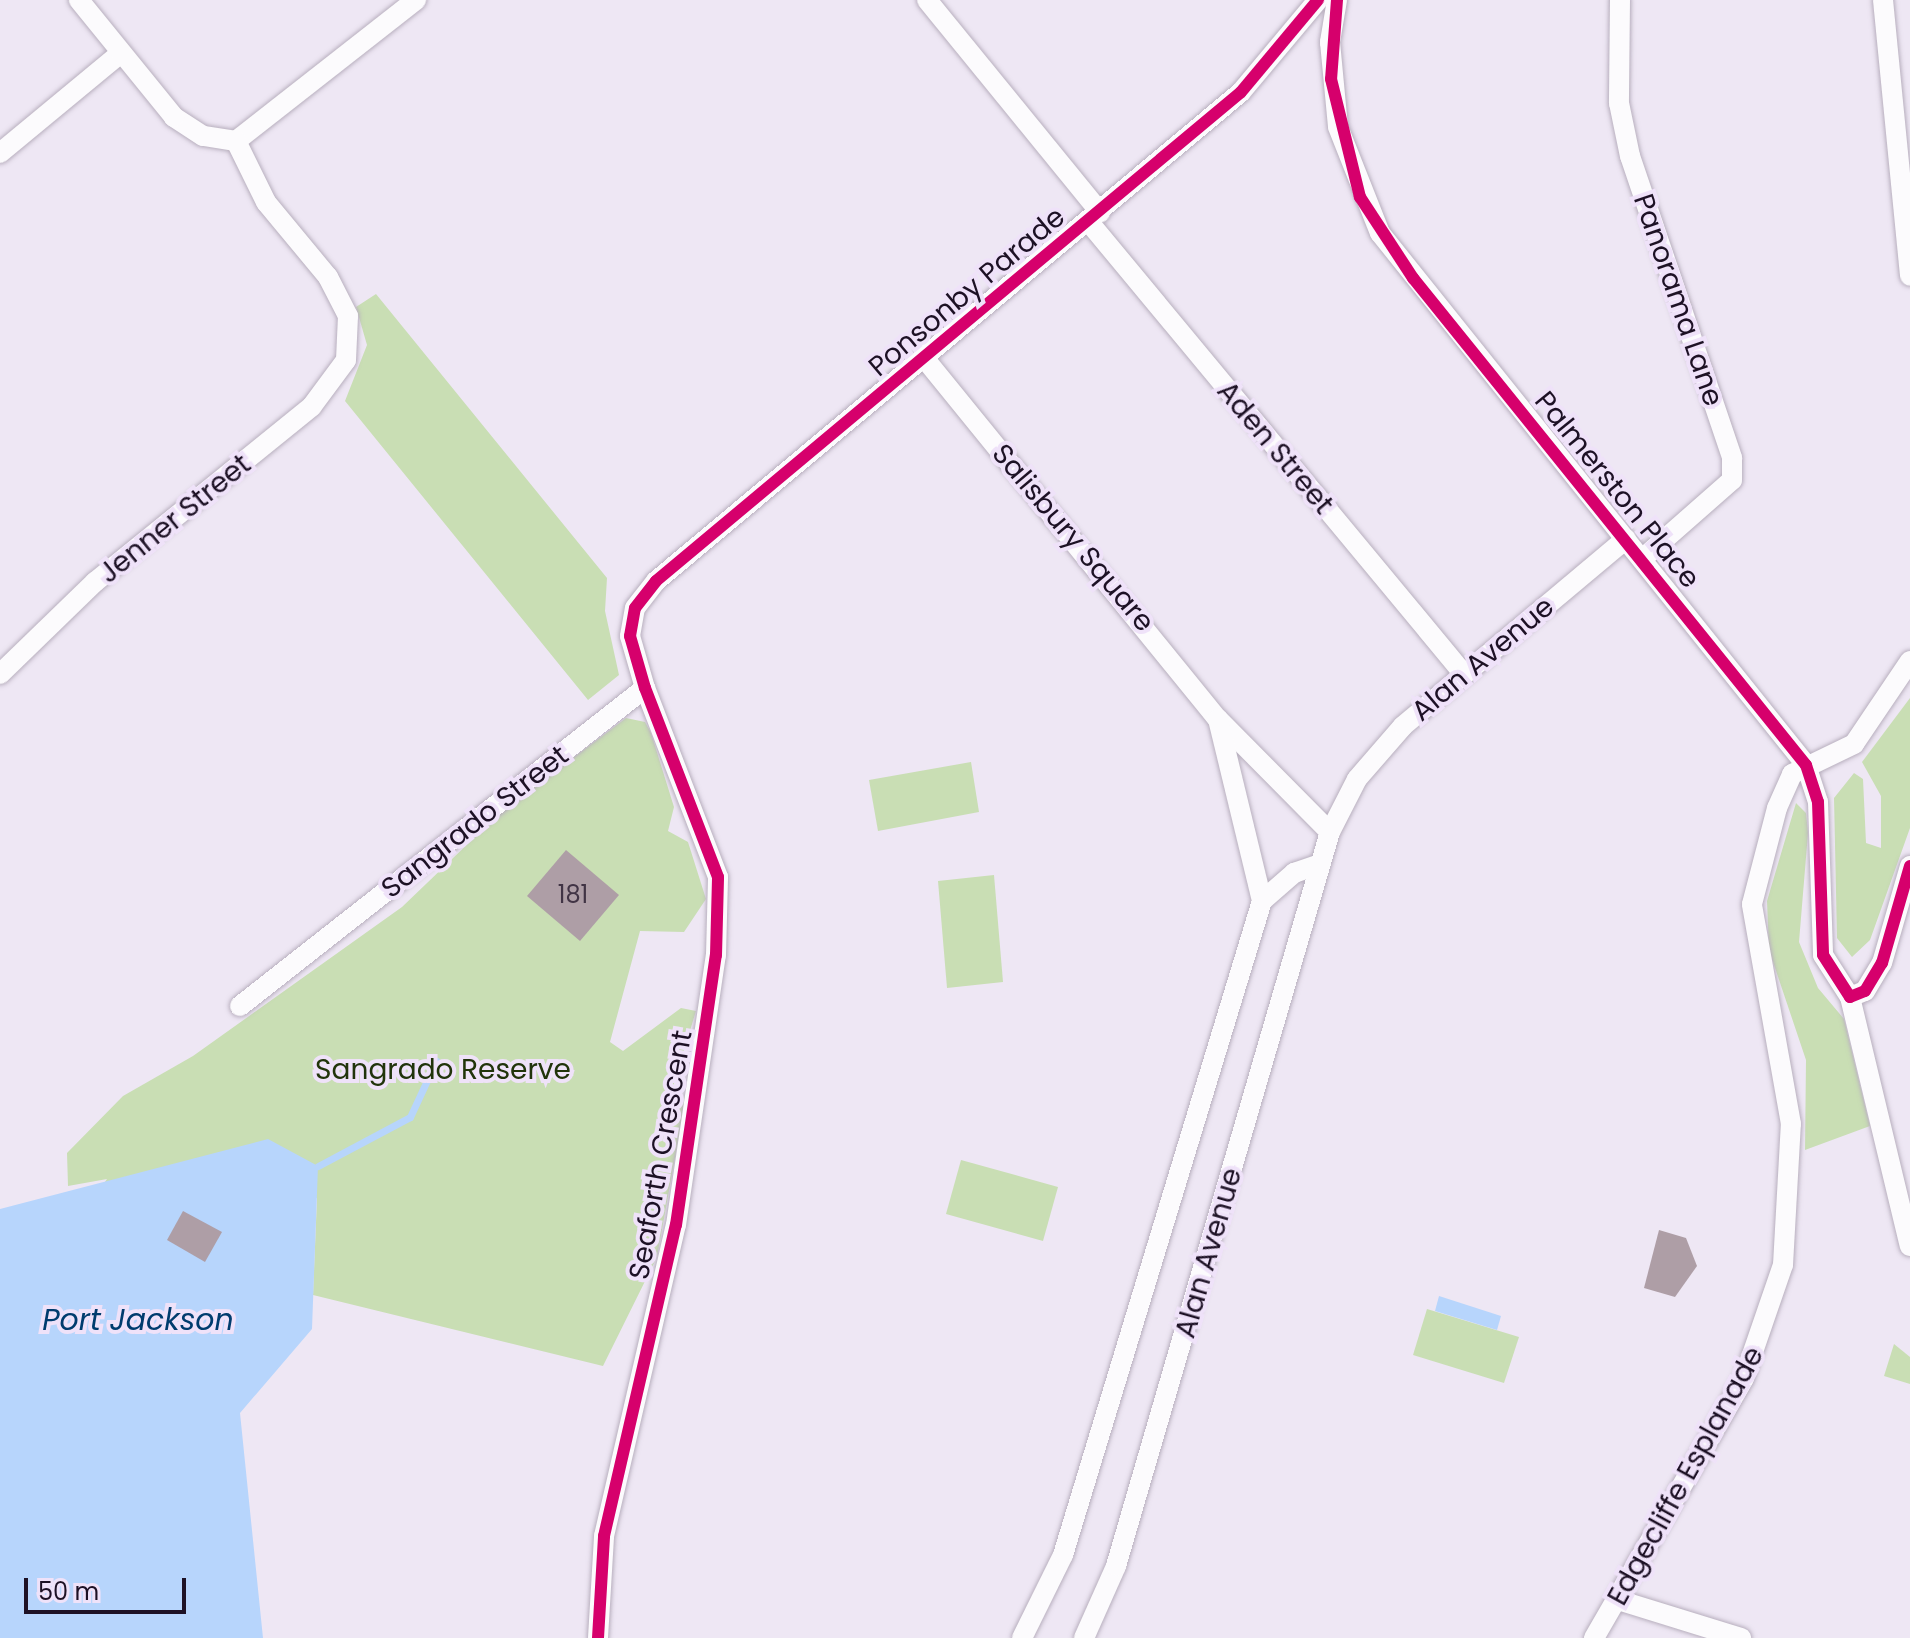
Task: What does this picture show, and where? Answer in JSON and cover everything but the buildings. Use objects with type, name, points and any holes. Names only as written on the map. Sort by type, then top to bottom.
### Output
[{"type":"street","points":[[79,0],[174,117],[203,136],[236,141],[416,0]]},
{"type":"street","name":"Aden Street","points":[[927,0],[1094,216],[1463,673]]},
{"type":"street","name":"Ponsonby Parade","points":[[645,688],[630,636],[635,608],[656,581],[1241,92],[1318,0]]},
{"type":"street","name":"Palmerston Place","points":[[1337,0],[1331,79],[1360,197],[1413,278],[1806,765],[1818,802],[1823,955],[1857,994]]},
{"type":"street","name":"Panorama Lane","points":[[1620,0],[1619,103],[1630,156],[1732,458],[1732,480],[1642,559]]},
{"type":"street","points":[[1883,0],[1910,276]]},
{"type":"street","points":[[0,153],[121,53]]},
{"type":"street","name":"Jenner Street","points":[[0,674],[95,582],[312,406],[346,360],[348,316],[328,277],[266,202],[236,141]]},
{"type":"street","name":"Salisbury Square","points":[[925,359],[1218,719]]},
{"type":"street","name":"Alan Avenue","points":[[1084,1638],[1116,1566],[1330,832],[1357,779],[1463,673],[1626,539]]},
{"type":"street","name":"Edgecliffe Esplanade","points":[[1594,1638],[1744,1378],[1783,1265],[1791,1124],[1752,904],[1777,808],[1792,774],[1854,744],[1910,661]]},
{"type":"street","name":"Sangrado Street","points":[[240,1006],[645,688]]},
{"type":"street","name":"Seaforth Crescent","points":[[598,1638],[604,1536],[676,1225],[716,955],[718,877],[645,688]]},
{"type":"street","points":[[1218,719],[1330,832]]},
{"type":"street","points":[[1218,719],[1262,901],[1294,873],[1320,864]]},
{"type":"street","points":[[1910,866],[1882,963],[1857,994],[1910,1246]]},
{"type":"street","name":"Alan Avenue","points":[[1022,1638],[1063,1555],[1262,901]]},
{"type":"street","points":[[1618,1600],[1741,1638]]},
{"type":"green space","points":[[376,294],[607,578],[605,611],[619,675],[588,700],[345,401],[367,345],[356,307]]},
{"type":"green space","points":[[1910,698],[1910,828],[1870,940],[1852,957],[1837,938],[1834,798],[1854,773],[1863,779],[1866,843],[1881,848],[1881,796],[1862,762]]},
{"type":"green space","name":"Sangrado Reserve","points":[[626,718],[645,722],[651,733],[674,807],[668,831],[688,842],[706,899],[684,932],[640,931],[610,1042],[623,1051],[681,1008],[696,1011],[671,1093],[686,1097],[657,1257],[603,1366],[313,1295],[317,1198],[103,1185],[107,1179],[68,1186],[67,1153],[123,1096],[193,1056],[402,907],[500,813]]},
{"type":"green space","points":[[971,762],[979,812],[878,831],[869,780]]},
{"type":"green space","points":[[1796,803],[1806,813],[1808,833],[1799,942],[1818,988],[1844,1019],[1870,1126],[1805,1150],[1806,1060],[1769,950],[1767,901]]},
{"type":"green space","points":[[994,875],[1003,982],[947,988],[938,881]]},
{"type":"green space","points":[[961,1160],[1058,1187],[1043,1241],[946,1214]]},
{"type":"green space","points":[[1427,1309],[1519,1337],[1504,1383],[1413,1355]]},
{"type":"green space","points":[[1894,1344],[1910,1357],[1910,1384],[1884,1376]]},
{"type":"water","name":"Port Jackson","points":[[268,1139],[318,1166],[312,1329],[240,1413],[263,1638],[0,1638],[0,1209]]},
{"type":"water","points":[[1439,1296],[1501,1316],[1497,1330],[1435,1311]]},
{"type":"waterway","points":[[318,1166],[410,1117],[436,1061]]},
{"type":"cycle path","points":[[598,1638],[604,1536],[676,1225],[716,955],[718,877],[645,688],[630,636],[635,608],[656,581],[1241,92],[1318,0]]},
{"type":"cycle path","points":[[1337,0],[1331,79],[1360,197],[1413,278],[1806,765],[1818,802],[1823,955],[1850,997],[1865,991],[1882,963],[1910,866]]}]
